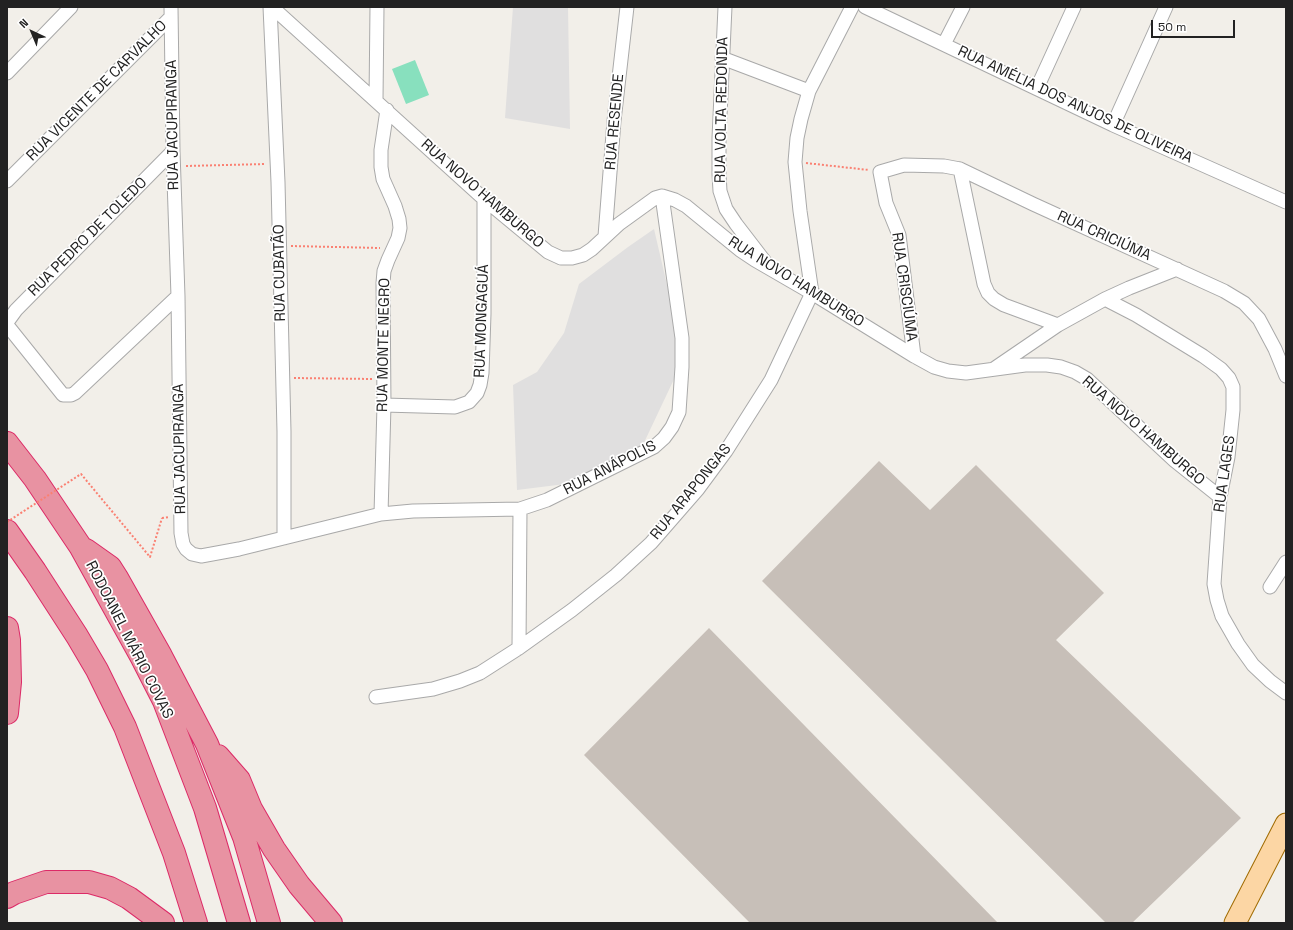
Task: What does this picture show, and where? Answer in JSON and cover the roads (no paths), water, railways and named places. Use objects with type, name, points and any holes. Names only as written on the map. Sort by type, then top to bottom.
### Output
[{"type":"highway","name":"RODOANEL MÁRIO COVAS","points":[[7,443],[34,479],[80,546],[164,701],[205,808],[240,923]]},
{"type":"highway","points":[[7,531],[36,571],[76,636],[96,670],[125,727],[174,853],[196,923]]},
{"type":"highway","points":[[80,546],[110,568],[117,578],[161,656],[207,744],[244,837],[269,923]]},
{"type":"highway","points":[[7,628],[9,640],[10,682],[7,713]]},
{"type":"highway","points":[[207,744],[239,780],[251,809],[274,849],[299,885],[331,923]]},
{"type":"highway","points":[[7,897],[14,893],[46,882],[89,882],[110,888],[129,898],[163,923]]},
{"type":"main road","points":[[1236,923],[1286,824]]},
{"type":"street","points":[[7,74],[71,7]]},
{"type":"street","name":"RUA NOVO HAMBURGO","points":[[271,7],[376,100],[484,199],[548,252],[561,258],[572,258],[583,255],[592,249],[605,236],[655,198],[662,196],[675,200],[686,206],[740,250],[771,270],[934,367],[948,371],[966,373],[1048,364],[1075,372],[1087,379],[1175,461],[1220,497]]},
{"type":"street","name":"RUA CUBATÃO","points":[[271,7],[280,246],[284,439],[284,538]]},
{"type":"street","points":[[376,100],[377,7]]},
{"type":"street","name":"RUA RESENDE","points":[[605,236],[614,121],[627,7]]},
{"type":"street","name":"RUA VOLTA REDONDA","points":[[725,7],[719,138],[720,191],[726,209],[771,270]]},
{"type":"street","points":[[812,294],[800,211],[795,162],[797,138],[809,91],[852,7]]},
{"type":"street","name":"RUA AMÉLIA DOS ANJOS DE OLIVEIRA","points":[[864,7],[1114,125],[1286,202]]},
{"type":"street","points":[[944,44],[963,7]]},
{"type":"street","points":[[1037,88],[1074,7]]},
{"type":"street","points":[[1114,125],[1166,7]]},
{"type":"street","name":"RUA JACUPIRANGA","points":[[171,12],[173,151],[178,296],[181,516],[183,544],[186,549],[192,554],[201,556],[239,549],[381,514],[414,511],[520,510]]},
{"type":"street","name":"RUA VICENTE DE CARVALHO","points":[[7,181],[171,12]]},
{"type":"street","points":[[722,58],[809,91]]},
{"type":"street","name":"RUA MONTE NEGRO","points":[[381,514],[384,405],[383,283],[384,271],[394,249],[400,228],[395,206],[383,179],[380,167],[387,110]]},
{"type":"street","name":"RUA PEDRO DE TOLEDO","points":[[7,325],[8,321],[16,310],[173,151]]},
{"type":"street","name":"RUA CRICIÚMA","points":[[880,172],[904,166],[921,165],[944,166],[960,169],[1224,291],[1244,303],[1259,319],[1275,349],[1286,376]]},
{"type":"street","points":[[960,169],[984,284],[988,293],[1004,305],[1058,325]]},
{"type":"street","name":"RUA CRISCIÚMA","points":[[880,172],[886,202],[899,235],[914,356]]},
{"type":"street","name":"RUA ANÁPOLIS","points":[[520,510],[547,500],[654,447],[664,438],[679,412],[682,338],[662,196]]},
{"type":"street","name":"RUA MONGAGUÁ","points":[[384,405],[438,408],[455,407],[468,402],[477,393],[482,373],[484,314],[484,199]]},
{"type":"street","points":[[992,370],[1058,325],[1105,299],[1177,269]]},
{"type":"street","name":"RUA ARAPONGAS","points":[[376,697],[433,689],[480,673],[519,648],[572,610],[616,575],[651,543],[698,489],[726,452],[771,380],[812,294]]},
{"type":"street","points":[[7,325],[63,395],[71,395],[75,393],[178,296]]},
{"type":"street","name":"RUA LAGES","points":[[1105,299],[1136,315],[1203,356],[1221,369],[1229,378],[1233,387],[1233,410],[1228,457],[1220,497],[1214,584],[1222,616],[1238,644],[1249,660],[1270,681],[1286,693]]},
{"type":"street","points":[[519,648],[520,510]]},
{"type":"street","points":[[1270,587],[1286,562]]}]
